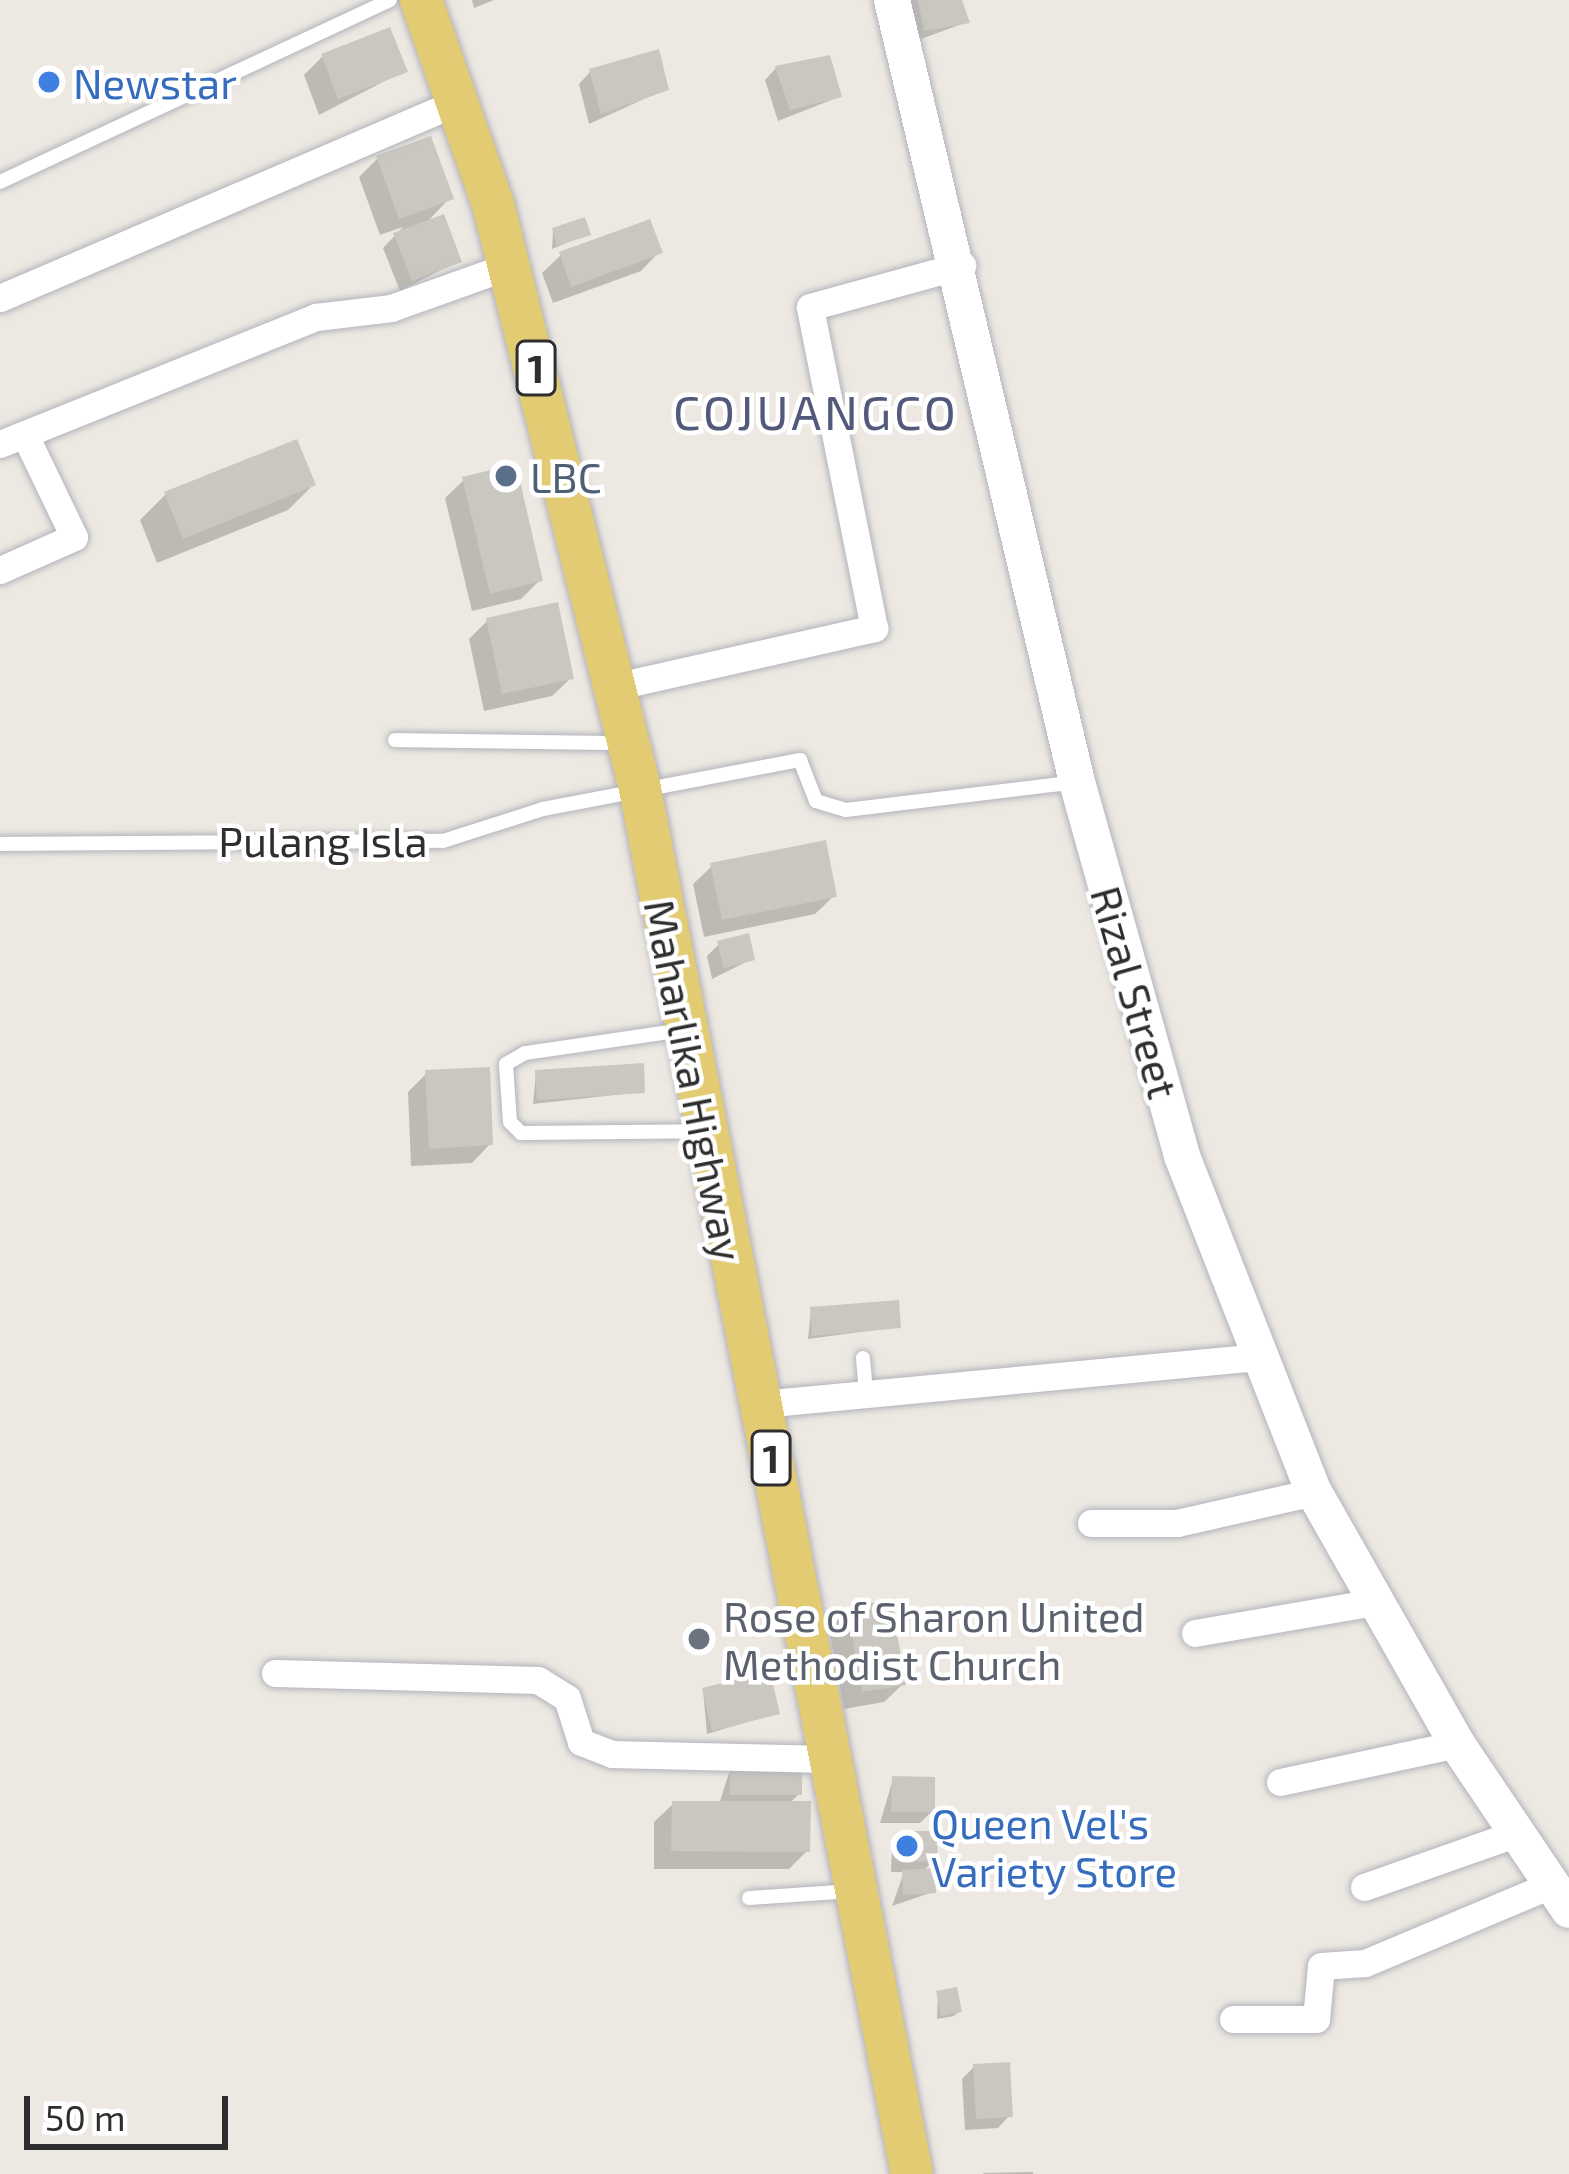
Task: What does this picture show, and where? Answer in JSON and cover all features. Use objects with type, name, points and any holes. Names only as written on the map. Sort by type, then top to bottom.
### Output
[{"type":"main road","name":"Maharlika Highway","points":[[421,0],[508,266],[640,790],[912,2174]]},
{"type":"street","name":"Rizal Street","points":[[892,0],[962,265],[1077,782],[1182,1156],[1255,1357],[1314,1492],[1457,1744],[1560,1897]]},
{"type":"street","points":[[0,298],[458,103]]},
{"type":"street","points":[[613,687],[874,628],[810,307],[962,265]]},
{"type":"street","points":[[0,570],[74,537],[13,440],[316,317],[391,308],[508,266]]},
{"type":"street","points":[[761,1403],[1255,1357]]},
{"type":"street","points":[[1091,1523],[1177,1523],[1314,1492]]},
{"type":"street","points":[[1195,1633],[1374,1602]]},
{"type":"street","points":[[274,1672],[555,1682],[581,1742],[612,1754],[827,1759]]},
{"type":"street","points":[[1280,1782],[1457,1744]]},
{"type":"street","points":[[1364,1886],[1517,1833]]},
{"type":"street","points":[[1233,2019],[1316,2019],[1321,1966],[1364,1963],[1560,1897]]},
{"type":"lane","points":[[0,182],[390,0]]},
{"type":"lane","points":[[395,740],[626,743]]},
{"type":"lane","name":"Pulang Isla","points":[[0,844],[442,842],[640,790],[800,760],[816,800],[846,810],[1077,782]]},
{"type":"lane","points":[[686,1029],[525,1053],[506,1064],[510,1122],[520,1133],[705,1130]]},
{"type":"lane","points":[[863,1358],[866,1395]]},
{"type":"lane","points":[[748,1898],[858,1891]]},
{"type":"building","points":[[918,0],[962,0],[970,23],[924,31]]},
{"type":"building","points":[[390,27],[408,72],[338,99],[321,54]]},
{"type":"building","points":[[659,49],[669,90],[601,114],[589,69]]},
{"type":"building","points":[[830,55],[842,97],[790,110],[775,66]]},
{"type":"building","points":[[431,136],[454,199],[399,219],[376,156]]},
{"type":"building","points":[[444,214],[462,262],[412,281],[393,233]]},
{"type":"building","points":[[585,217],[591,235],[557,246],[552,228]]},
{"type":"building","points":[[650,219],[663,253],[571,287],[559,252]]},
{"type":"building","points":[[297,439],[316,485],[183,539],[164,492]]},
{"type":"building","points":[[516,464],[543,581],[490,594],[462,477]]},
{"type":"building","points":[[558,602],[574,679],[502,694],[486,618]]},
{"type":"building","points":[[826,840],[837,897],[722,920],[710,863]]},
{"type":"building","points":[[749,933],[755,960],[724,968],[717,941]]},
{"type":"building","points":[[644,1063],[645,1093],[537,1100],[535,1070]]},
{"type":"building","points":[[490,1067],[493,1145],[429,1149],[425,1070]]},
{"type":"building","points":[[899,1300],[901,1328],[812,1336],[810,1307]]},
{"type":"building","points":[[891,1599],[906,1685],[862,1692],[847,1607]]},
{"type":"building","points":[[770,1671],[780,1714],[712,1731],[702,1688]]},
{"type":"building","points":[[730,1764],[802,1764],[802,1795],[730,1795]]},
{"type":"building","points":[[892,1776],[935,1777],[935,1812],[891,1812]]},
{"type":"building","points":[[672,1801],[811,1801],[810,1852],[671,1851]]},
{"type":"building","points":[[903,1831],[938,1831],[937,1862],[902,1861]]},
{"type":"building","points":[[935,1868],[936,1893],[903,1895],[902,1870]]},
{"type":"building","points":[[957,1987],[962,2012],[941,2016],[936,1991]]},
{"type":"building","points":[[1010,2062],[1013,2117],[976,2119],[973,2064]]},
{"type":"place","name":"Newstar","points":[[49,82]]},
{"type":"place","name":"LBC","points":[[506,476]]},
{"type":"place","name":"Rose of Sharon United Methodist Church","points":[[699,1639]]},
{"type":"place","name":"Queen Vel's Variety Store","points":[[907,1846]]},
{"type":"district","name":"COJUANGCO","points":[[816,412]]}]
